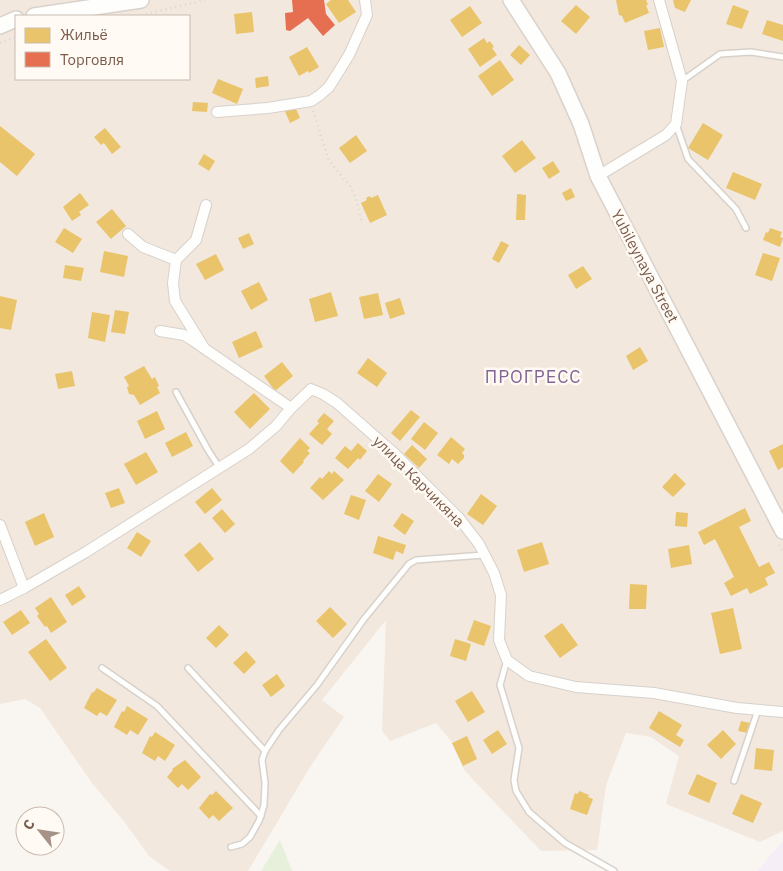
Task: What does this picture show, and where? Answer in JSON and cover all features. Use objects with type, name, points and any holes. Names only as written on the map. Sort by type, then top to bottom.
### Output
[{"type":"street","points":[[217,112],[268,108],[311,101],[329,87],[348,56],[366,15],[365,0]]},
{"type":"street","name":"Yubileynaya Street","points":[[511,0],[558,72],[581,124],[598,176],[783,531]]},
{"type":"street","points":[[598,176],[666,135],[676,124],[682,81],[658,0]]},
{"type":"street","points":[[46,15],[142,7]]},
{"type":"street","points":[[0,26],[15,19]]},
{"type":"street","points":[[204,348],[175,301],[173,283],[176,260],[196,240],[206,205]]},
{"type":"street","points":[[128,234],[143,247],[176,260]]},
{"type":"street","points":[[160,331],[184,335],[291,408]]},
{"type":"street","name":"улица Карчикяна","points":[[0,600],[86,552],[249,449],[276,426],[291,408],[312,389],[337,403],[395,454],[460,518],[479,544],[494,573],[501,595],[499,640],[507,660]]},
{"type":"street","points":[[0,525],[24,588]]},
{"type":"street","points":[[507,660],[529,676],[576,687],[654,693],[758,710],[783,712]]},
{"type":"lane","points":[[0,22],[15,19]]},
{"type":"lane","points":[[682,81],[720,54],[751,52],[783,57]]},
{"type":"lane","points":[[676,124],[688,159],[736,209],[746,228]]},
{"type":"lane","points":[[176,392],[219,467]]},
{"type":"lane","points":[[231,847],[242,844],[250,837],[261,816],[264,805],[265,784],[262,760],[265,751],[317,685],[364,619],[409,564],[416,560],[484,555]]},
{"type":"lane","points":[[507,660],[500,686],[519,748],[514,780],[516,791],[529,812],[565,843],[614,871]]},
{"type":"lane","points":[[102,668],[157,706],[261,816]]},
{"type":"lane","points":[[188,668],[265,751]]},
{"type":"lane","points":[[734,781],[758,710]]},
{"type":"path","points":[[142,7],[205,0]]},
{"type":"path","points":[[0,43],[15,37]]},
{"type":"path","points":[[311,101],[314,118],[330,161],[350,186],[355,196],[362,222]]},
{"type":"shaded area","points":[[0,0],[783,0],[783,831],[760,842],[666,804],[679,756],[651,737],[626,733],[606,785],[597,850],[541,851],[464,770],[451,741],[436,723],[390,741],[382,731],[386,620],[322,700],[344,717],[310,767],[248,871],[170,871],[149,856],[123,820],[92,783],[40,708],[25,699],[0,704]]},
{"type":"shaded area","points":[[783,841],[783,871],[757,871]]},
{"type":"green space","points":[[280,840],[292,871],[261,871]]},
{"type":"building: Жильё","points":[[331,0],[348,0],[356,12],[339,23],[326,4]]},
{"type":"building: Жильё","points":[[616,0],[646,0],[649,13],[625,23],[622,16],[619,15]]},
{"type":"building: Жильё","points":[[673,0],[691,0],[685,12],[675,8]]},
{"type":"building: Жильё","points":[[576,5],[590,17],[576,34],[561,21]]},
{"type":"building: Жильё","points":[[733,5],[749,11],[742,29],[726,24]]},
{"type":"building: Жильё","points":[[470,6],[482,23],[462,37],[450,20]]},
{"type":"building: Жильё","points":[[252,12],[254,32],[236,34],[234,14]]},
{"type":"building: Жильё","points":[[767,20],[783,25],[783,41],[762,34]]},
{"type":"building: Жильё","points":[[660,28],[664,47],[648,50],[644,31]]},
{"type":"building: Жильё","points":[[484,38],[487,43],[490,41],[497,55],[480,67],[468,49]]},
{"type":"building: Жильё","points":[[519,45],[530,55],[521,65],[510,55]]},
{"type":"building: Жильё","points":[[307,47],[319,67],[299,76],[289,57]]},
{"type":"building: Жильё","points":[[500,60],[514,80],[492,96],[478,76]]},
{"type":"building: Жильё","points":[[268,76],[269,86],[256,88],[255,78]]},
{"type":"building: Жильё","points":[[218,79],[243,89],[237,104],[212,93]]},
{"type":"building: Жильё","points":[[193,102],[208,103],[207,112],[192,111]]},
{"type":"building: Жильё","points":[[294,104],[300,118],[290,123],[284,109]]},
{"type":"building: Жильё","points":[[703,123],[723,135],[708,160],[688,148]]},
{"type":"building: Жильё","points":[[0,126],[35,154],[17,176],[0,162]]},
{"type":"building: Жильё","points":[[105,128],[121,147],[112,154],[104,143],[101,145],[94,137]]},
{"type":"building: Жильё","points":[[356,135],[367,151],[350,163],[339,148]]},
{"type":"building: Жильё","points":[[522,140],[536,158],[515,173],[502,156]]},
{"type":"building: Жильё","points":[[204,154],[215,161],[209,171],[198,164]]},
{"type":"building: Жильё","points":[[553,161],[560,172],[549,179],[542,168]]},
{"type":"building: Жильё","points":[[733,172],[762,184],[755,200],[726,188]]},
{"type":"building: Жильё","points":[[571,188],[575,197],[566,201],[562,193]]},
{"type":"building: Жильё","points":[[80,193],[89,205],[79,212],[81,215],[72,221],[63,207]]},
{"type":"building: Жильё","points":[[517,194],[526,195],[525,220],[516,220]]},
{"type":"building: Жильё","points":[[378,195],[387,215],[370,223],[361,203],[370,196],[371,198]]},
{"type":"building: Жильё","points":[[112,209],[126,226],[111,239],[96,222]]},
{"type":"building: Жильё","points":[[64,228],[82,239],[73,253],[55,242]]},
{"type":"building: Жильё","points":[[770,228],[782,232],[780,237],[783,238],[780,247],[763,240]]},
{"type":"building: Жильё","points":[[249,233],[254,244],[243,249],[238,238]]},
{"type":"building: Жильё","points":[[501,241],[509,245],[499,263],[492,259]]},
{"type":"building: Жильё","points":[[104,251],[128,256],[124,277],[100,272]]},
{"type":"building: Жильё","points":[[763,253],[780,258],[772,281],[755,275]]},
{"type":"building: Жильё","points":[[216,254],[224,270],[205,280],[196,264]]},
{"type":"building: Жильё","points":[[65,265],[84,268],[81,281],[63,278]]},
{"type":"building: Жильё","points":[[583,266],[592,279],[576,289],[568,275]]},
{"type":"building: Жильё","points":[[259,282],[268,300],[251,310],[241,291]]},
{"type":"building: Жильё","points":[[331,292],[338,316],[315,322],[309,299]]},
{"type":"building: Жильё","points":[[378,293],[383,315],[364,319],[359,297]]},
{"type":"building: Жильё","points":[[0,296],[17,300],[11,330],[0,328]]},
{"type":"building: Жильё","points":[[400,298],[405,314],[390,319],[385,303]]},
{"type":"building: Жильё","points":[[115,310],[129,312],[125,334],[111,332]]},
{"type":"building: Жильё","points":[[92,312],[110,315],[105,342],[88,338]]},
{"type":"building: Жильё","points":[[256,331],[263,347],[239,358],[232,342]]},
{"type":"building: Жильё","points":[[640,347],[648,361],[633,370],[626,356]]},
{"type":"building: Жильё","points":[[368,358],[387,373],[377,387],[357,373]]},
{"type":"building: Жильё","points":[[282,362],[293,376],[275,391],[264,376]]},
{"type":"building: Жильё","points":[[144,366],[152,379],[155,377],[160,393],[140,405],[134,395],[129,394],[127,387],[129,386],[124,377]]},
{"type":"building: Жильё","points":[[72,371],[75,386],[58,389],[55,374]]},
{"type":"building: Жильё","points":[[254,393],[270,409],[250,429],[234,412]]},
{"type":"building: Жильё","points":[[411,410],[420,417],[400,441],[391,433]]},
{"type":"building: Жильё","points":[[157,411],[165,429],[145,439],[137,421]]},
{"type":"building: Жильё","points":[[324,413],[334,421],[327,429],[332,434],[322,445],[309,434],[319,423],[317,421]]},
{"type":"building: Жильё","points":[[424,422],[438,433],[425,450],[411,439]]},
{"type":"building: Жильё","points":[[186,432],[193,446],[172,457],[165,443]]},
{"type":"building: Жильё","points":[[451,437],[465,449],[462,453],[464,458],[458,464],[452,459],[449,464],[437,455]]},
{"type":"building: Жильё","points":[[300,438],[310,448],[307,451],[310,453],[293,474],[280,461]]},
{"type":"building: Жильё","points":[[358,443],[367,451],[360,460],[358,458],[348,469],[335,458],[345,446],[351,451]]},
{"type":"building: Жильё","points":[[783,444],[783,467],[778,470],[769,451]]},
{"type":"building: Жильё","points":[[412,445],[427,459],[419,468],[404,454]]},
{"type":"building: Жильё","points":[[146,452],[158,472],[136,485],[124,464]]},
{"type":"building: Жильё","points":[[329,471],[332,474],[334,471],[344,480],[323,500],[310,488],[320,477],[322,479]]},
{"type":"building: Жильё","points":[[675,473],[686,484],[673,497],[662,487]]},
{"type":"building: Жильё","points":[[378,474],[392,484],[379,502],[365,491]]},
{"type":"building: Жильё","points":[[119,488],[125,503],[111,508],[105,493]]},
{"type":"building: Жильё","points":[[212,488],[222,500],[205,514],[195,502]]},
{"type":"building: Жильё","points":[[481,494],[497,506],[483,525],[467,514]]},
{"type":"building: Жильё","points":[[351,495],[366,500],[359,520],[344,514]]},
{"type":"building: Жильё","points":[[745,508],[751,521],[739,527],[759,567],[769,562],[775,573],[765,578],[768,585],[750,594],[747,588],[731,596],[724,583],[734,577],[715,539],[704,545],[698,532]]},
{"type":"building: Жильё","points":[[222,509],[235,524],[225,533],[212,518]]},
{"type":"building: Жильё","points":[[676,512],[688,513],[687,527],[675,526]]},
{"type":"building: Жильё","points":[[44,513],[54,537],[35,546],[25,522]]},
{"type":"building: Жильё","points":[[402,513],[414,521],[405,535],[393,526]]},
{"type":"building: Жильё","points":[[137,532],[151,541],[141,557],[127,548]]},
{"type":"building: Жильё","points":[[378,536],[406,545],[403,554],[396,551],[393,560],[373,553]]},
{"type":"building: Жильё","points":[[200,542],[214,559],[198,572],[184,555]]},
{"type":"building: Жильё","points":[[542,542],[549,564],[524,572],[517,550]]},
{"type":"building: Жильё","points":[[689,545],[692,564],[671,568],[668,549]]},
{"type":"building: Жильё","points":[[630,584],[647,585],[646,609],[629,609]]},
{"type":"building: Жильё","points":[[79,586],[86,597],[72,606],[65,595]]},
{"type":"building: Жильё","points":[[51,597],[67,622],[51,633],[37,616],[39,614],[35,608]]},
{"type":"building: Жильё","points":[[330,607],[347,624],[333,638],[316,621]]},
{"type":"building: Жильё","points":[[733,608],[742,649],[720,654],[711,613]]},
{"type":"building: Жильё","points":[[21,610],[30,623],[12,635],[3,622]]},
{"type":"building: Жильё","points":[[474,620],[491,626],[484,646],[467,640]]},
{"type":"building: Жильё","points":[[562,623],[578,645],[560,658],[544,636]]},
{"type":"building: Жильё","points":[[219,625],[229,635],[216,648],[206,638]]},
{"type":"building: Жильё","points":[[46,639],[67,668],[50,681],[28,652]]},
{"type":"building: Жильё","points":[[455,639],[471,644],[466,661],[450,656]]},
{"type":"building: Жильё","points":[[246,651],[256,662],[244,674],[233,663]]},
{"type":"building: Жильё","points":[[277,674],[285,686],[271,697],[262,685]]},
{"type":"building: Жильё","points":[[97,688],[117,700],[107,716],[100,712],[97,716],[84,708],[92,692]]},
{"type":"building: Жильё","points":[[472,691],[485,712],[468,722],[455,701]]},
{"type":"building: Жильё","points":[[127,706],[148,719],[138,735],[130,730],[127,735],[114,727],[122,711],[124,712]]},
{"type":"building: Жильё","points":[[659,711],[682,725],[676,735],[684,740],[680,747],[649,728]]},
{"type":"building: Жильё","points":[[741,721],[750,723],[748,733],[738,731]]},
{"type":"building: Жильё","points":[[498,730],[507,744],[492,754],[483,740]]},
{"type":"building: Жильё","points":[[723,730],[736,744],[721,759],[707,745]]},
{"type":"building: Жильё","points":[[155,732],[175,745],[165,761],[158,756],[155,761],[142,753],[150,736],[152,737]]},
{"type":"building: Жильё","points":[[467,736],[477,759],[463,766],[452,743]]},
{"type":"building: Жильё","points":[[756,748],[774,750],[772,771],[754,769]]},
{"type":"building: Жильё","points":[[185,760],[201,777],[188,790],[182,784],[178,788],[167,777],[172,769]]},
{"type":"building: Жильё","points":[[697,774],[717,783],[709,803],[688,794]]},
{"type":"building: Жильё","points":[[216,791],[233,808],[219,821],[213,815],[209,819],[199,808],[210,794],[212,795]]},
{"type":"building: Жильё","points":[[579,791],[593,799],[587,815],[570,809],[575,793],[578,794]]},
{"type":"building: Жильё","points":[[741,794],[762,803],[753,823],[732,814]]},
{"type":"building: Торговля","points":[[292,0],[324,0],[326,14],[335,25],[323,36],[308,18],[290,31],[286,30],[285,13],[293,12]]},
{"type":"district","name":"ПРОГРЕСС","points":[[533,376]]}]
